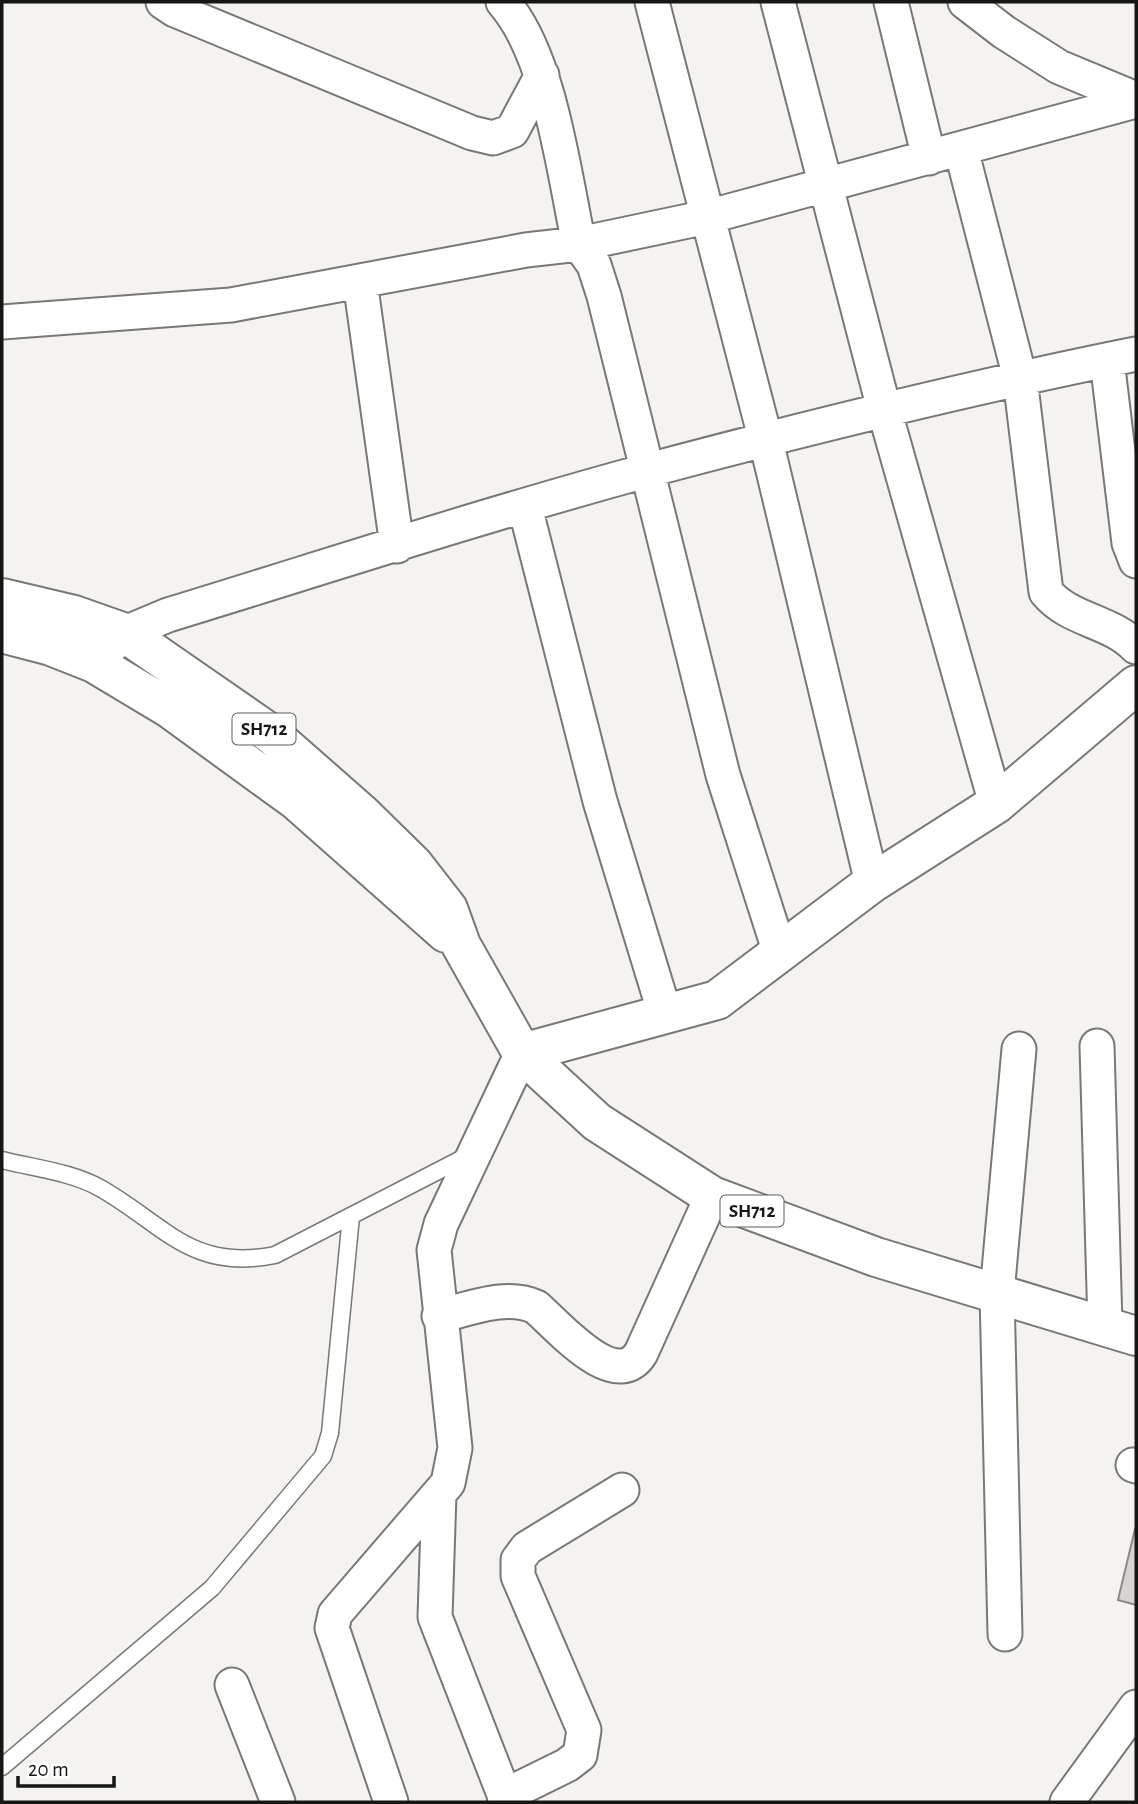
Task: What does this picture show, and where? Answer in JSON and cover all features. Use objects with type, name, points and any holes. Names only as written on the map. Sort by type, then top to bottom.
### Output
[{"type":"main road","name":"SH712","points":[[2,598],[74,615],[125,634],[177,666],[271,734],[362,814],[413,864],[448,909],[461,945],[522,1053],[597,1122],[712,1196],[876,1257],[1120,1330]]},
{"type":"main road","name":"SH712","points":[[2,634],[51,646],[94,663],[169,708],[297,801],[424,917],[461,945]]},
{"type":"main road","points":[[522,1053],[717,1000],[872,883],[996,804],[1136,685]]},
{"type":"street","points":[[163,2],[175,10],[472,133],[493,138],[512,131],[542,75]]},
{"type":"street","points":[[503,2],[516,16],[542,75],[579,244],[594,265],[604,296],[723,775],[780,953]]},
{"type":"street","points":[[652,2],[766,441],[872,883]]},
{"type":"street","points":[[778,2],[884,410],[996,804]]},
{"type":"street","points":[[891,2],[929,158]]},
{"type":"street","points":[[966,2],[1004,32],[1059,67],[1136,100]]},
{"type":"street","points":[[2,322],[231,305],[526,250],[579,244],[707,217],[1136,100]]},
{"type":"street","points":[[961,149],[1020,378],[1046,592],[1068,612],[1112,628],[1136,648]]},
{"type":"street","points":[[360,281],[397,545]]},
{"type":"street","points":[[94,663],[125,634],[168,615],[648,470],[884,410],[1122,357],[1129,543],[1136,561]]},
{"type":"street","points":[[525,507],[600,801],[664,1014]]},
{"type":"street","points":[[1097,1046],[1120,1330]]},
{"type":"street","points":[[1004,1634],[997,1293],[1019,1049]]},
{"type":"street","points":[[391,1802],[332,1628],[335,1614],[448,1483],[455,1448],[433,1250],[441,1224],[522,1053]]},
{"type":"street","points":[[439,1316],[511,1300],[525,1301],[536,1307],[604,1365],[627,1368],[634,1364],[641,1353],[712,1196]]},
{"type":"street","points":[[439,1494],[435,1618],[505,1799],[580,1755],[584,1730],[576,1704],[518,1576],[518,1560],[527,1548],[622,1490]]},
{"type":"street","points":[[232,1685],[278,1802]]},
{"type":"street","points":[[1067,1802],[1136,1707]]},
{"type":"lane","points":[[2,1160],[100,1188],[160,1231],[200,1251],[250,1260],[275,1255],[475,1152]]},
{"type":"lane","points":[[2,1767],[212,1588],[323,1456],[330,1433],[351,1216]]},
{"type":"building","points":[[1136,1529],[1136,1605],[1118,1600]]}]
